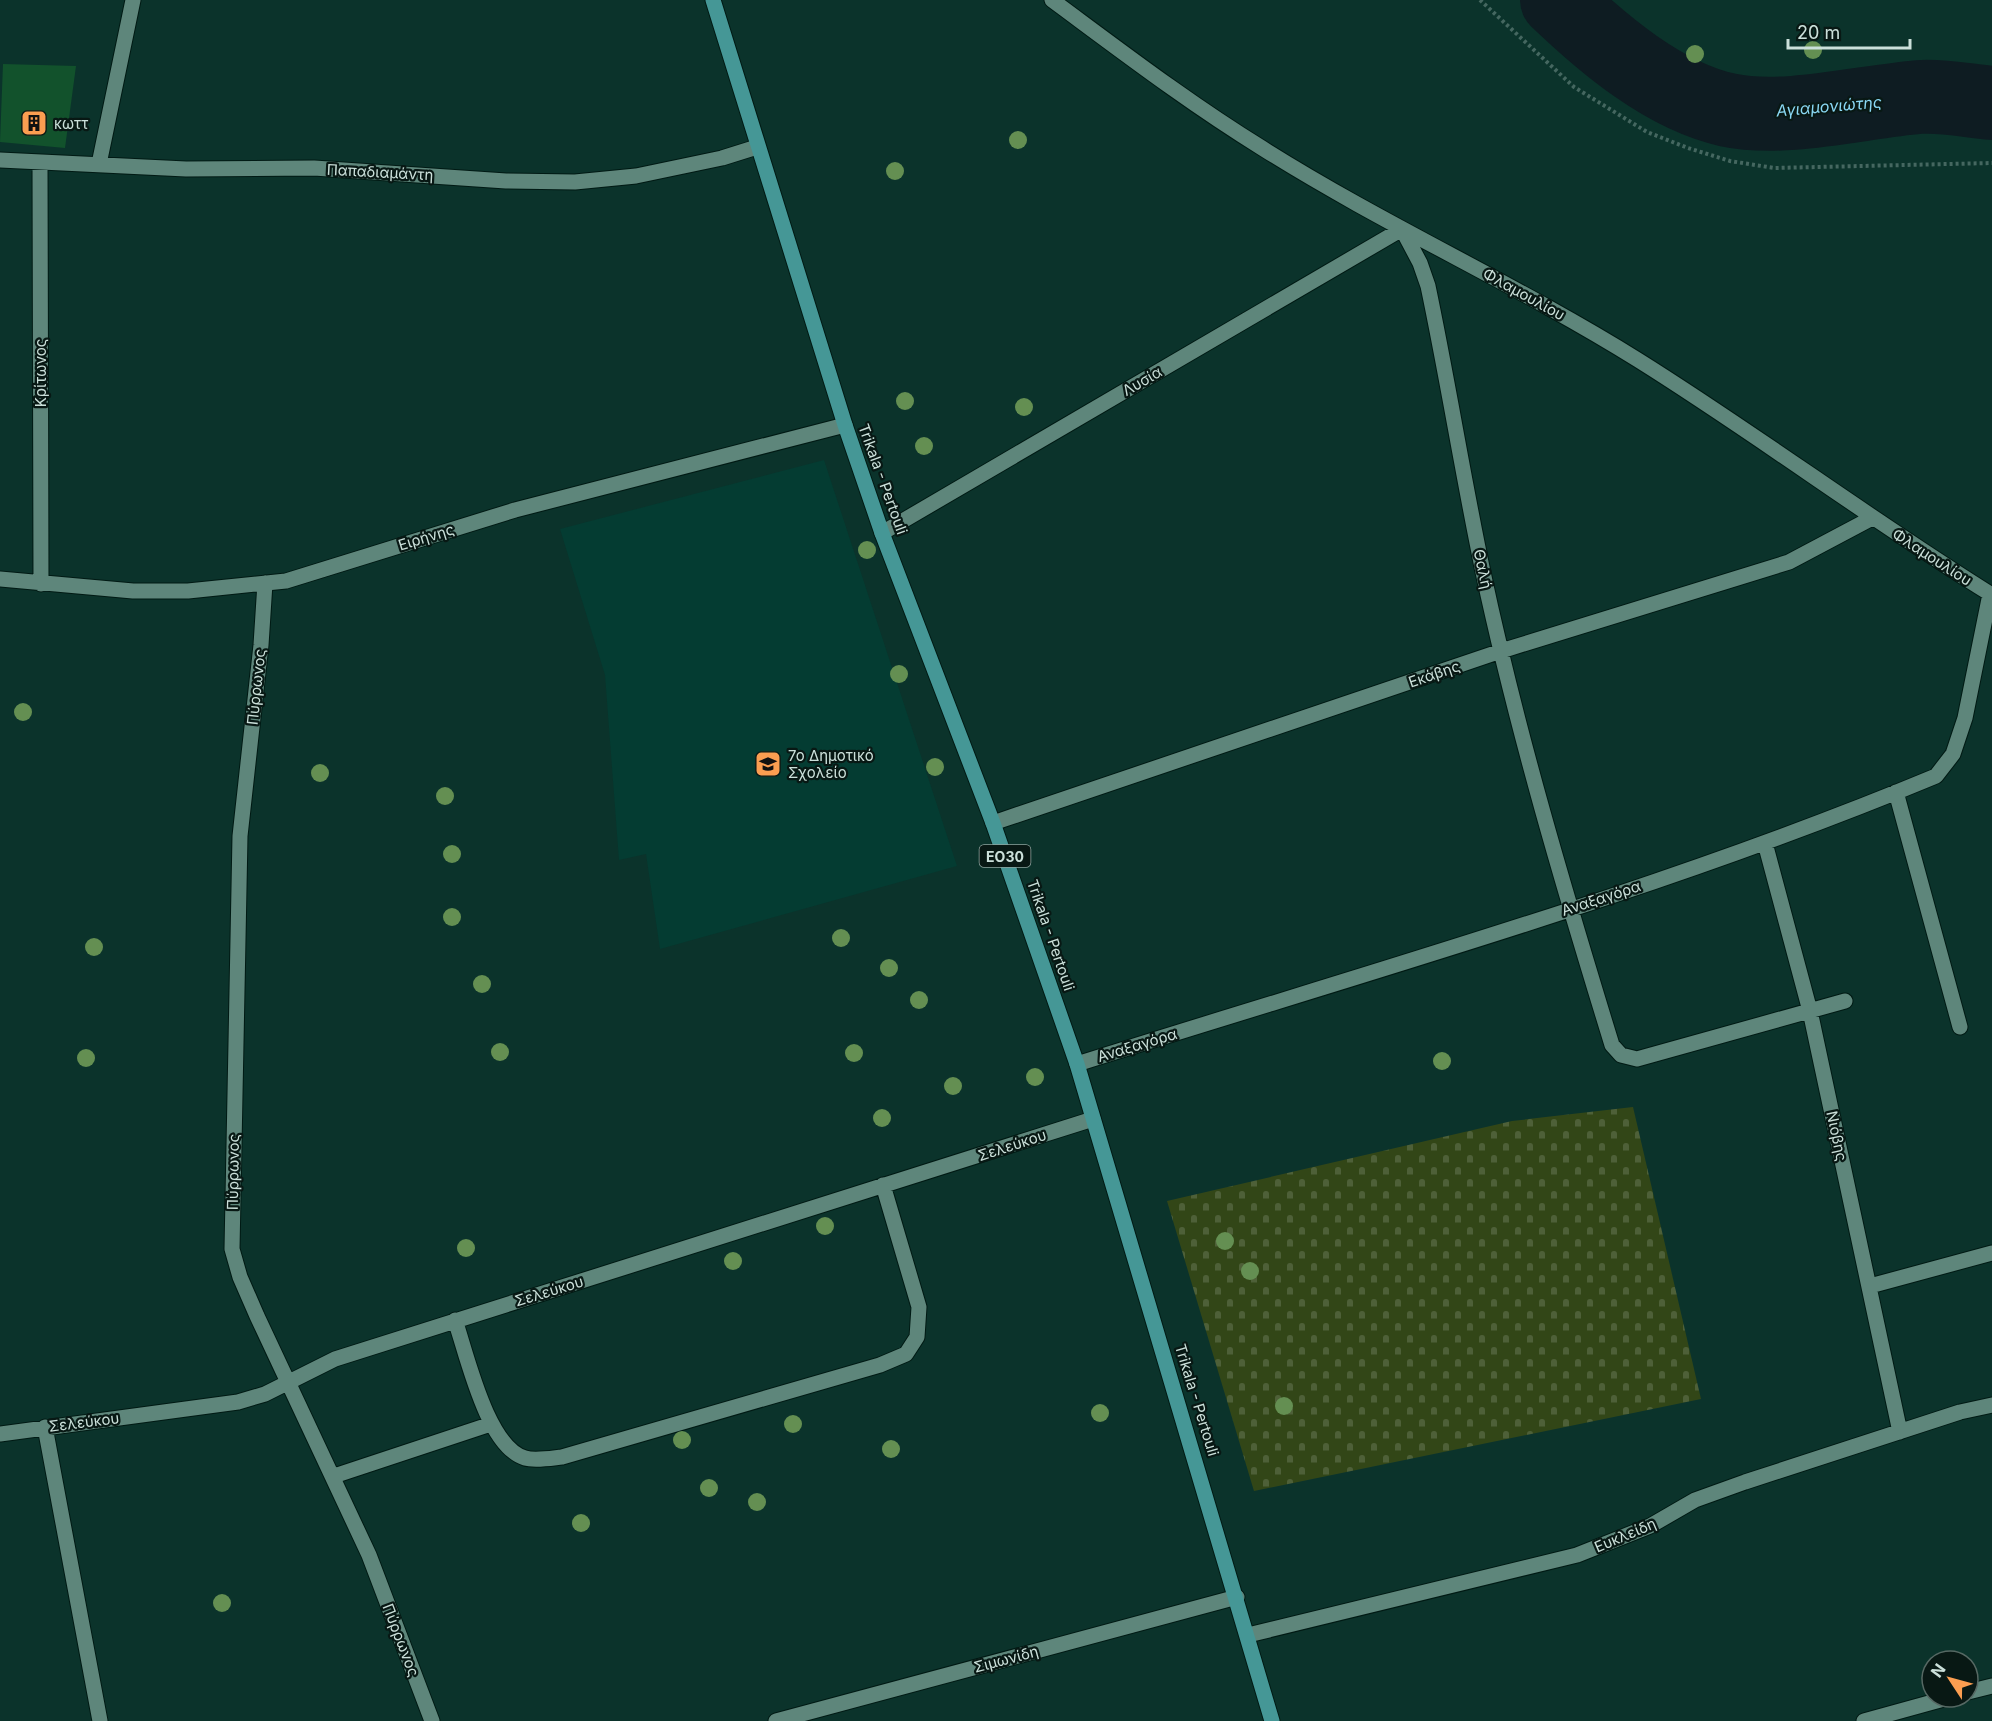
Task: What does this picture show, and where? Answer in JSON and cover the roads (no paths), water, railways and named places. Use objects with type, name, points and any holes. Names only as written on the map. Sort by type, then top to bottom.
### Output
[{"type":"main road","name":"Trikala - Pertouli","points":[[713,0],[845,425],[882,533],[993,823],[1077,1064],[1272,1721]]},
{"type":"street","points":[[99,164],[133,0]]},
{"type":"street","name":"Φλαμουλίου","points":[[1052,0],[1161,80],[1262,148],[1402,229],[1539,301],[1637,359],[1778,450],[1872,518],[1991,594]]},
{"type":"street","name":"Παπαδιαμάντη","points":[[0,160],[186,169],[314,168],[506,181],[575,182],[636,176],[722,158],[757,147]]},
{"type":"street","name":"Κρίτωνος","points":[[40,162],[41,584]]},
{"type":"street","name":"Λυσία","points":[[882,533],[1402,229]]},
{"type":"street","name":"Θαλή","points":[[1402,229],[1420,263],[1428,286],[1483,571],[1502,651],[1570,909],[1612,1045],[1621,1055],[1637,1059],[1845,1001]]},
{"type":"street","name":"Ειρήνης","points":[[0,579],[133,591],[188,591],[286,582],[515,510],[845,425]]},
{"type":"street","name":"Εκάβης","points":[[993,823],[1502,651],[1790,562],[1872,518]]},
{"type":"street","name":"Πύρρωνος","points":[[265,583],[261,645],[240,836],[232,1249],[240,1277],[287,1382],[334,1476],[369,1555],[432,1721]]},
{"type":"street","name":"Αναξαγόρα","points":[[1077,1064],[1570,909],[1765,843],[1935,776],[1953,754],[1965,718],[1991,594]]},
{"type":"street","points":[[1896,792],[1960,1027]]},
{"type":"street","name":"Νιόβης","points":[[1765,843],[1810,1011],[1900,1432]]},
{"type":"street","name":"Σελεύκου","points":[[0,1434],[238,1402],[265,1394],[335,1359],[1093,1119]]},
{"type":"street","points":[[455,1320],[491,1424],[507,1446],[525,1458],[562,1457],[880,1365],[906,1354],[916,1337],[919,1307],[884,1185]]},
{"type":"street","points":[[1870,1286],[1992,1253]]},
{"type":"street","name":"Ευκλείδη","points":[[1248,1635],[1577,1555],[1650,1526],[1695,1500],[1900,1432],[1992,1405]]},
{"type":"street","points":[[334,1476],[491,1424]]},
{"type":"street","points":[[45,1427],[100,1721]]},
{"type":"street","name":"Σιμωνίδη","points":[[776,1721],[1237,1598]]},
{"type":"street","points":[[1864,1721],[1920,1706]]},
{"type":"waterway","name":"Αγιαμονιώτης","points":[[1557,0],[1594,34],[1658,81],[1704,103],[1728,110],[1774,114],[1928,97],[1992,103]]},
{"type":"place","name":"κωττ","points":[[34,123]]},
{"type":"place","name":"7ο Δημοτικό Σχολείο","points":[[768,764]]}]
